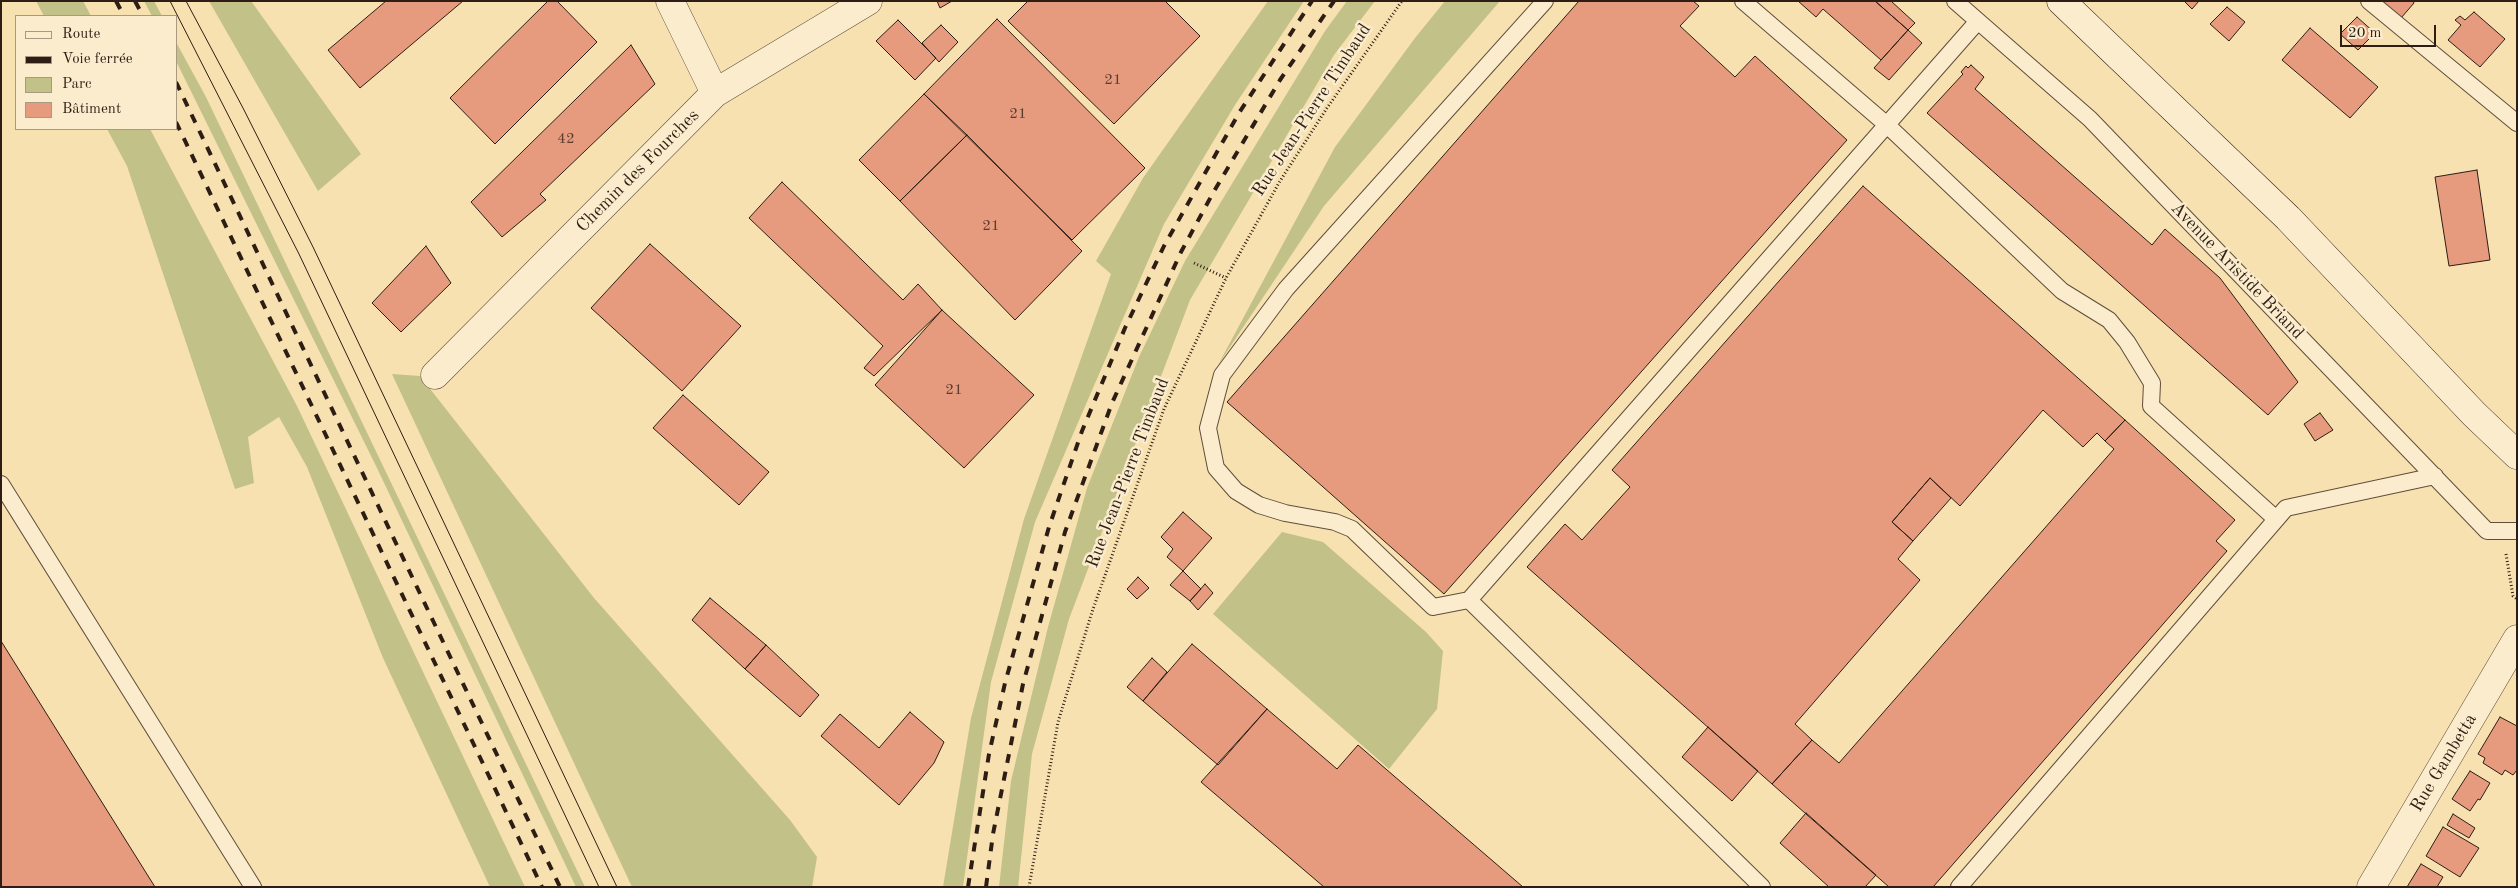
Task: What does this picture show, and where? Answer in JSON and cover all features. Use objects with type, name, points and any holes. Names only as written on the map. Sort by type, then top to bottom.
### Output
[{"type":"street","points":[[670,1],[715,93]]},
{"type":"street","name":"Chemin des Fourches","points":[[435,375],[715,93],[868,1]]},
{"type":"street","points":[[2061,1],[2288,218],[2474,414],[2517,455]]},
{"type":"street","name":"Rue Gambetta","points":[[2371,887],[2517,639]]},
{"type":"lane","points":[[1545,1],[1286,289],[1222,375],[1208,428],[1216,468],[1236,491],[1258,505],[1285,513],[1335,522],[1352,529],[1433,607],[1469,600],[1978,21]]},
{"type":"lane","points":[[1743,1],[1887,125],[2062,291],[2109,320],[2127,342],[2152,383],[2150,406],[2276,519]]},
{"type":"lane","name":"Avenue Aristide Briand","points":[[1955,1],[2090,119],[2487,531],[2509,531]]},
{"type":"lane","points":[[2369,1],[2517,123]]},
{"type":"lane","points":[[1959,887],[2286,508],[2435,476]]},
{"type":"lane","points":[[1,484],[253,887]]},
{"type":"lane","points":[[1469,600],[1762,887]]},
{"type":"path","name":"Rue Jean-Pierre Timbaud","points":[[1030,887],[1058,722],[1092,612],[1164,409],[1226,278],[1280,181],[1322,116],[1402,1]]},
{"type":"path","points":[[1194,263],[1226,278]]},
{"type":"path","points":[[2509,531],[2513,596],[2517,599]]},
{"type":"green space","points":[[36,1],[83,1],[90,15],[43,15]]},
{"type":"green space","points":[[144,1],[154,1],[161,15],[151,15]]},
{"type":"green space","points":[[209,1],[251,1],[361,154],[318,191]]},
{"type":"green space","points":[[1268,1],[1304,1],[1235,105],[1164,224],[1035,522],[991,682],[963,887],[943,887],[971,718],[1024,519],[1111,274],[1096,261],[1143,178]]},
{"type":"green space","points":[[1347,1],[1375,1],[1334,55],[1190,300],[1069,619],[1032,754],[1018,887],[999,887],[1011,781],[1048,627],[1087,488],[1139,357],[1185,261],[1325,31]]},
{"type":"green space","points":[[1445,1],[1500,1],[1324,206],[1218,365],[1335,147],[1415,38]]},
{"type":"green space","points":[[178,46],[206,97],[585,887],[576,887],[377,468],[178,65]]},
{"type":"green space","points":[[108,130],[151,130],[297,406],[525,887],[490,887],[383,658],[307,467],[279,417],[248,437],[254,483],[235,489],[127,166]]},
{"type":"green space","points":[[392,374],[420,376],[594,598],[790,820],[817,857],[812,887],[632,887]]},
{"type":"green space","points":[[1282,532],[1323,542],[1426,632],[1443,651],[1437,709],[1389,769],[1213,614]]},
{"type":"building","points":[[386,1],[463,1],[360,88],[328,50]]},
{"type":"building","points":[[548,1],[557,1],[597,42],[495,144],[450,98]]},
{"type":"building","points":[[937,1],[952,1],[940,8]]},
{"type":"building","points":[[1028,1],[1165,1],[1200,36],[1114,124],[1008,21]]},
{"type":"building","points":[[1579,1],[1693,1],[1699,6],[1680,26],[1735,77],[1755,56],[1847,140],[1444,594],[1227,402]]},
{"type":"building","points":[[1798,1],[1875,1],[1908,30],[1881,60],[1823,9],[1816,17]]},
{"type":"building","points":[[1875,1],[1891,1],[1915,23],[1908,30]]},
{"type":"building","points":[[2184,1],[2199,1],[2192,9]]},
{"type":"building","points":[[2382,1],[2413,1],[2414,3],[2401,18]]},
{"type":"building","points":[[2227,7],[2245,22],[2229,41],[2210,24]]},
{"type":"building","points":[[2474,12],[2505,39],[2480,67],[2448,40],[2461,25],[2455,20],[2460,16],[2465,20]]},
{"type":"building","points":[[2357,17],[2375,33],[2358,50],[2340,34]]},
{"type":"building","points":[[997,19],[1145,168],[1072,240],[924,94]]},
{"type":"building","points":[[898,20],[936,58],[915,80],[876,41]]},
{"type":"building","points":[[941,25],[958,42],[939,62],[922,43]]},
{"type":"building","points":[[2310,28],[2378,87],[2350,118],[2282,60]]},
{"type":"building","points":[[1908,30],[1922,43],[1889,80],[1874,68]]},
{"type":"building","points":[[631,45],[655,84],[540,194],[546,200],[502,237],[471,202]]},
{"type":"building","points":[[1971,65],[1984,77],[1975,89],[2152,245],[2165,229],[2220,278],[2298,382],[2268,415],[1927,113],[1963,74],[1961,72],[1966,66],[1968,68]]},
{"type":"building","points":[[924,94],[967,135],[900,201],[859,160]]},
{"type":"building","points":[[967,135],[1082,251],[1015,320],[900,201]]},
{"type":"building","points":[[2477,170],[2490,260],[2449,266],[2435,177]]},
{"type":"building","points":[[782,182],[903,300],[918,284],[942,310],[874,376],[864,368],[883,346],[749,218]]},
{"type":"building","points":[[1863,186],[2125,420],[2105,441],[2097,433],[2083,447],[2043,410],[1960,506],[1930,478],[1892,522],[1913,541],[1898,559],[1920,580],[1795,724],[1812,740],[1772,784],[1527,567],[1565,524],[1582,540],[1630,487],[1612,470]]},
{"type":"building","points":[[650,244],[741,326],[682,391],[591,308]]},
{"type":"building","points":[[426,246],[451,283],[401,332],[372,303]]},
{"type":"building","points":[[942,310],[1034,395],[964,468],[875,385]]},
{"type":"building","points":[[683,395],[769,472],[739,505],[653,428]]},
{"type":"building","points":[[2320,413],[2333,430],[2315,441],[2304,424]]},
{"type":"building","points":[[2125,420],[2235,520],[2216,541],[2227,551],[1933,887],[1889,887],[1772,784],[1812,740],[1839,763],[2114,449],[2105,441]]},
{"type":"building","points":[[1930,478],[1951,498],[1913,541],[1892,522]]},
{"type":"building","points":[[1183,512],[1212,538],[1183,571],[1167,557],[1173,549],[1161,537]]},
{"type":"building","points":[[1183,571],[1201,589],[1190,601],[1170,585]]},
{"type":"building","points":[[1138,577],[1149,588],[1137,599],[1127,589]]},
{"type":"building","points":[[1205,584],[1213,593],[1198,610],[1190,601]]},
{"type":"building","points":[[710,598],[766,645],[745,669],[692,620]]},
{"type":"building","points":[[1,641],[155,887],[1,887]]},
{"type":"building","points":[[1192,644],[1267,709],[1218,765],[1143,701]]},
{"type":"building","points":[[766,645],[819,695],[800,717],[745,669]]},
{"type":"building","points":[[1152,658],[1167,672],[1143,701],[1127,687]]},
{"type":"building","points":[[1267,709],[1337,769],[1358,745],[1523,887],[1324,887],[1201,782]]},
{"type":"building","points":[[910,712],[944,742],[934,763],[899,805],[821,736],[840,714],[879,748]]},
{"type":"building","points":[[2500,717],[2517,726],[2517,770],[2513,775],[2505,770],[2502,775],[2483,763],[2485,758],[2478,754]]},
{"type":"building","points":[[1708,727],[1758,771],[1732,801],[1682,757]]},
{"type":"building","points":[[2470,771],[2490,783],[2480,800],[2478,799],[2470,811],[2452,799]]},
{"type":"building","points":[[1806,813],[1876,875],[1865,887],[1829,887],[1780,843]]},
{"type":"building","points":[[2453,814],[2475,828],[2469,838],[2447,825]]},
{"type":"building","points":[[2443,827],[2479,848],[2460,877],[2426,856]]},
{"type":"building","points":[[2421,864],[2443,877],[2437,887],[2407,887]]},
{"type":"tram line","points":[[170,1],[177,15]]},
{"type":"tram line","points":[[186,1],[243,108],[313,247],[617,887]]},
{"type":"tram line","points":[[178,17],[299,254],[599,887]]},
{"type":"railway","points":[[116,1],[123,15]]},
{"type":"railway","points":[[135,1],[142,15]]},
{"type":"railway","points":[[968,887],[989,754],[1005,683],[1049,527],[1082,431],[1125,328],[1164,246],[1239,113],[1312,1]]},
{"type":"railway","points":[[986,887],[993,834],[1023,684],[1065,532],[1112,403],[1181,252],[1213,193],[1280,80],[1334,1]]},
{"type":"railway","points":[[178,86],[560,887]]},
{"type":"railway","points":[[178,126],[542,887]]}]
